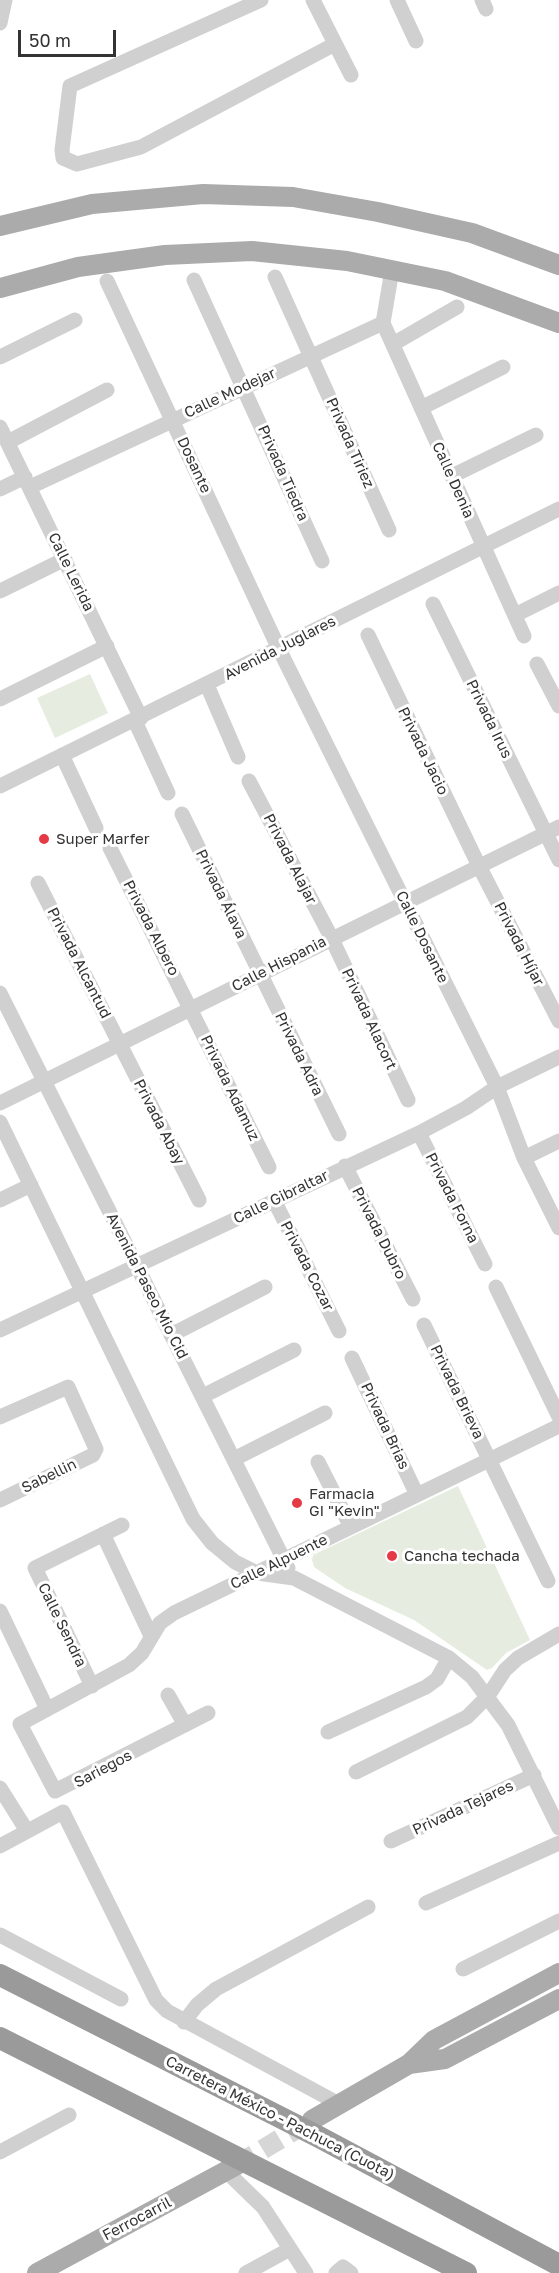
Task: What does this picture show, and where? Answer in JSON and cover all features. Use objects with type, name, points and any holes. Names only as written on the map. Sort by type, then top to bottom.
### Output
[{"type":"highway","name":"Carretera México - Pachuca (Cuota)","points":[[0,1975],[319,2137],[559,2265]]},
{"type":"highway","points":[[0,2038],[466,2273]]},
{"type":"main road","points":[[0,226],[92,204],[203,194],[293,197],[378,212],[472,233],[559,265]]},
{"type":"main road","points":[[0,288],[78,267],[165,255],[252,251],[347,261],[445,281],[559,323]]},
{"type":"main road","points":[[312,2120],[408,2064],[434,2040],[559,1973]]},
{"type":"main road","points":[[408,2064],[445,2059],[559,1999]]},
{"type":"main road","name":"Ferrocarril","points":[[37,2273],[232,2168]]},
{"type":"street","points":[[0,23],[5,0]]},
{"type":"street","points":[[261,0],[70,86],[63,158],[77,164],[141,147],[335,44]]},
{"type":"street","points":[[313,0],[351,75]]},
{"type":"street","points":[[397,0],[416,42]]},
{"type":"street","points":[[383,323],[392,270]]},
{"type":"street","name":"Privada Tiriez","points":[[275,277],[389,531]]},
{"type":"street","name":"Privada Tiedra","points":[[194,280],[322,561]]},
{"type":"street","name":"Dosante","points":[[107,282],[279,649]]},
{"type":"street","points":[[393,344],[456,307]]},
{"type":"street","points":[[0,357],[75,320]]},
{"type":"street","name":"Calle Denia","points":[[383,323],[524,636]]},
{"type":"street","name":"Calle Modejar","points":[[0,489],[27,482],[173,420],[383,323]]},
{"type":"street","points":[[422,408],[503,367]]},
{"type":"street","points":[[8,442],[107,390]]},
{"type":"street","name":"Calle Lerida","points":[[0,427],[107,646],[168,793]]},
{"type":"street","points":[[452,476],[536,435]]},
{"type":"street","name":"Avenida Juglares","points":[[0,786],[279,649],[482,545],[559,509]]},
{"type":"street","points":[[0,591],[65,559]]},
{"type":"street","points":[[515,615],[559,593]]},
{"type":"street","name":"Privada Irus","points":[[432,604],[552,830],[559,860]]},
{"type":"street","name":"Privada Jacio","points":[[368,635],[479,866]]},
{"type":"street","points":[[0,699],[107,646]]},
{"type":"street","name":"Calle Dosante","points":[[279,649],[497,1088],[524,1158],[558,1222]]},
{"type":"street","points":[[537,664],[552,676],[559,706]]},
{"type":"street","points":[[207,685],[238,757]]},
{"type":"street","points":[[62,755],[96,828]]},
{"type":"street","name":"Privada Alajar","points":[[249,780],[331,937]]},
{"type":"street","name":"Privada Álava","points":[[182,814],[260,974]]},
{"type":"street","name":"Calle Hispania","points":[[0,1103],[192,1009],[331,937],[552,830]]},
{"type":"street","name":"Privada Albero","points":[[110,848],[192,1009]]},
{"type":"street","name":"Privada Híjar","points":[[479,866],[559,1021]]},
{"type":"street","name":"Privada Alcantud","points":[[39,883],[119,1044]]},
{"type":"street","name":"Privada Alacort","points":[[331,937],[408,1100]]},
{"type":"street","name":"Privada Adra","points":[[260,974],[339,1134]]},
{"type":"street","name":"Avenida Paseo Mio Cid","points":[[0,993],[294,1578]]},
{"type":"street","name":"Privada Adamuz","points":[[192,1009],[269,1167]]},
{"type":"street","name":"Privada Abay","points":[[119,1044],[199,1200]]},
{"type":"street","name":"Calle Gibraltar","points":[[0,1330],[419,1133],[466,1108],[497,1088],[559,1057]]},
{"type":"street","points":[[0,1122],[193,1519],[213,1543],[235,1562],[257,1573],[294,1578],[449,1658],[472,1677],[489,1696],[508,1725],[559,1828]]},
{"type":"street","name":"Privada Forna","points":[[419,1133],[485,1264]]},
{"type":"street","points":[[524,1158],[559,1141]]},
{"type":"street","name":"Privada Dubro","points":[[345,1166],[413,1299]]},
{"type":"street","points":[[0,1200],[31,1185]]},
{"type":"street","name":"Privada Cozar","points":[[274,1200],[339,1331]]},
{"type":"street","points":[[171,1335],[266,1287]]},
{"type":"street","points":[[496,1287],[559,1417]]},
{"type":"street","name":"Privada Brieva","points":[[424,1325],[548,1581]]},
{"type":"street","points":[[202,1396],[294,1350]]},
{"type":"street","name":"Privada Brias","points":[[352,1358],[417,1495]]},
{"type":"street","name":"Sabellin","points":[[0,1417],[63,1387],[68,1387],[96,1449],[93,1455],[0,1500]]},
{"type":"street","points":[[234,1459],[325,1413]]},
{"type":"street","name":"Calle Alpuente","points":[[20,1725],[129,1665],[142,1653],[160,1623],[174,1613],[559,1426]]},
{"type":"street","points":[[318,1462],[351,1527]]},
{"type":"street","name":"Calle Sendra","points":[[92,1686],[35,1568],[122,1525]]},
{"type":"street","points":[[103,1534],[151,1636]]},
{"type":"street","points":[[0,1611],[47,1709]]},
{"type":"street","points":[[356,1772],[456,1724],[489,1696],[505,1670],[518,1658],[558,1638]]},
{"type":"street","points":[[328,1732],[426,1688],[437,1679],[449,1658]]},
{"type":"street","points":[[168,1695],[185,1725]]},
{"type":"street","name":"Sariegos","points":[[20,1725],[55,1791],[208,1713]]},
{"type":"street","name":"Privada Tejares","points":[[392,1841],[534,1775]]},
{"type":"street","points":[[0,1788],[27,1831]]},
{"type":"street","points":[[0,1846],[63,1812],[156,2000],[183,2022],[341,2105]]},
{"type":"street","points":[[426,1903],[559,1843]]},
{"type":"street","points":[[183,2022],[197,2005],[216,1989],[368,1907]]},
{"type":"street","points":[[463,1969],[559,1921]]},
{"type":"street","points":[[0,1935],[122,1999]]},
{"type":"street","points":[[0,2152],[69,2115]]},
{"type":"street","points":[[232,2168],[264,2207],[306,2273]]},
{"type":"street","points":[[246,2273],[290,2249]]},
{"type":"street","points":[[336,2273],[343,2267],[351,2273]]},
{"type":"shaded area","points":[[90,674],[108,713],[55,738],[37,698]]},
{"type":"shaded area","points":[[458,1486],[530,1640],[506,1653],[492,1668],[487,1670],[414,1620],[345,1588],[314,1567],[312,1560],[313,1555]]},
{"type":"tunnel","points":[[237,2165],[310,2121]]},
{"type":"place","name":"Super Marfer","points":[[44,839]]},
{"type":"place","name":"Farmacia GI \"Kevin\"","points":[[297,1503]]},
{"type":"place","name":"Cancha techada","points":[[392,1556]]}]
